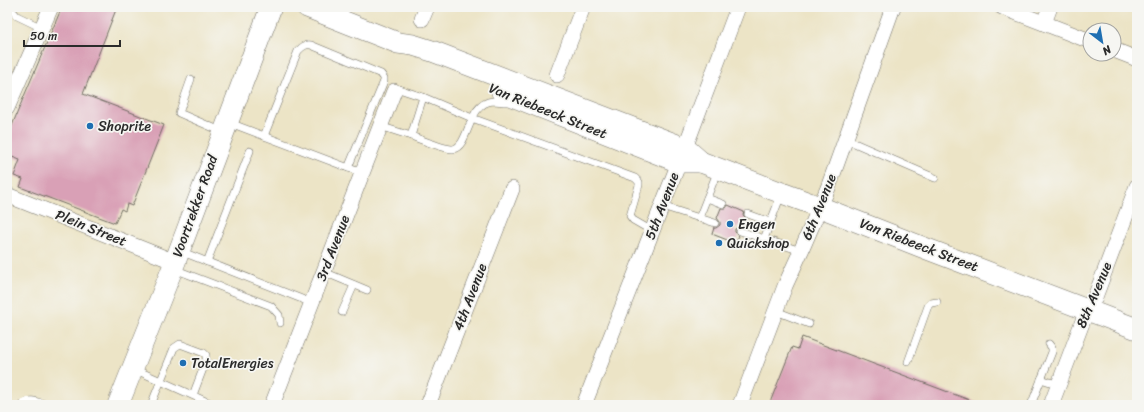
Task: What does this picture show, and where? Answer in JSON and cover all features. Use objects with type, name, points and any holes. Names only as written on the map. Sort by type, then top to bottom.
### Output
[{"type":"main road","name":"Voortrekker Road","points":[[118,405],[271,7]]},
{"type":"main road","name":"Van Riebeeck Street","points":[[307,7],[401,44],[413,45],[432,51],[682,155]]},
{"type":"main road","name":"Van Riebeeck Street","points":[[401,44],[409,52],[427,62],[535,106],[710,165],[820,206],[1137,330]]},
{"type":"street","points":[[7,108],[12,84],[42,28],[51,7]]},
{"type":"street","points":[[557,75],[583,7]]},
{"type":"street","name":"5th Avenue","points":[[584,405],[738,7]]},
{"type":"street","name":"6th Avenue","points":[[740,405],[785,286],[828,188],[893,7]]},
{"type":"street","points":[[1002,7],[1082,38]]},
{"type":"street","points":[[1044,23],[1050,7]]},
{"type":"street","points":[[1122,53],[1137,59]]},
{"type":"street","name":"3rd Avenue","points":[[272,405],[394,91]]},
{"type":"street","name":"8th Avenue","points":[[1051,405],[1087,310],[1095,297],[1137,186]]},
{"type":"street","name":"4th Avenue","points":[[428,405],[512,189]]},
{"type":"street","name":"Plein Street","points":[[7,195],[175,260]]},
{"type":"lane","points":[[9,7],[17,16],[42,28]]},
{"type":"lane","points":[[264,136],[298,51],[306,44],[311,45],[381,74],[384,78],[348,168]]},
{"type":"lane","points":[[191,79],[178,113],[264,136],[362,173]]},
{"type":"lane","points":[[394,91],[399,89],[423,97],[472,118],[635,178],[639,182],[639,185],[630,216],[633,220],[652,231]]},
{"type":"lane","points":[[411,136],[423,97]]},
{"type":"lane","points":[[380,126],[449,149],[453,149],[461,144],[472,118],[483,104],[493,101],[535,106]]},
{"type":"lane","points":[[845,139],[935,178]]},
{"type":"lane","points":[[207,262],[250,151]]},
{"type":"lane","points":[[699,218],[707,198],[710,165]]},
{"type":"lane","points":[[764,239],[782,193]]},
{"type":"lane","points":[[707,198],[722,204]]},
{"type":"lane","points":[[662,206],[715,223]]},
{"type":"lane","points":[[748,214],[770,222]]},
{"type":"lane","points":[[740,231],[801,251]]},
{"type":"lane","points":[[175,260],[207,262],[312,303]]},
{"type":"lane","points":[[175,260],[271,306],[279,316],[280,323]]},
{"type":"lane","points":[[324,272],[367,290]]},
{"type":"lane","points":[[342,312],[354,285]]},
{"type":"lane","points":[[908,362],[928,306],[931,303],[937,302]]},
{"type":"lane","points":[[776,311],[809,324]]},
{"type":"lane","points":[[151,405],[174,348],[180,344],[204,353],[207,358],[193,396]]},
{"type":"lane","points":[[1031,405],[1053,350],[1048,344]]},
{"type":"lane","points":[[132,368],[214,405]]},
{"type":"lane","points":[[1041,379],[1059,385]]},
{"type":"lane","points":[[22,405],[26,401],[30,400],[38,401],[47,405]]},
{"type":"building","points":[[62,7],[117,7],[83,94],[164,125],[132,206],[127,204],[125,211],[121,209],[115,223],[20,187],[23,179],[14,176],[20,160],[7,155],[7,138]]},
{"type":"building","points":[[728,205],[744,212],[743,215],[746,218],[742,227],[739,226],[735,229],[735,232],[739,236],[735,243],[712,234],[714,228],[720,225],[717,218],[721,208],[726,208]]},
{"type":"building","points":[[802,337],[980,405],[769,405],[792,347],[798,349]]},
{"type":"place","name":"Shoprite","points":[[90,126]]},
{"type":"place","name":"Engen","points":[[730,224]]},
{"type":"place","name":"Quickshop","points":[[719,243]]},
{"type":"place","name":"TotalEnergies","points":[[183,363]]}]
